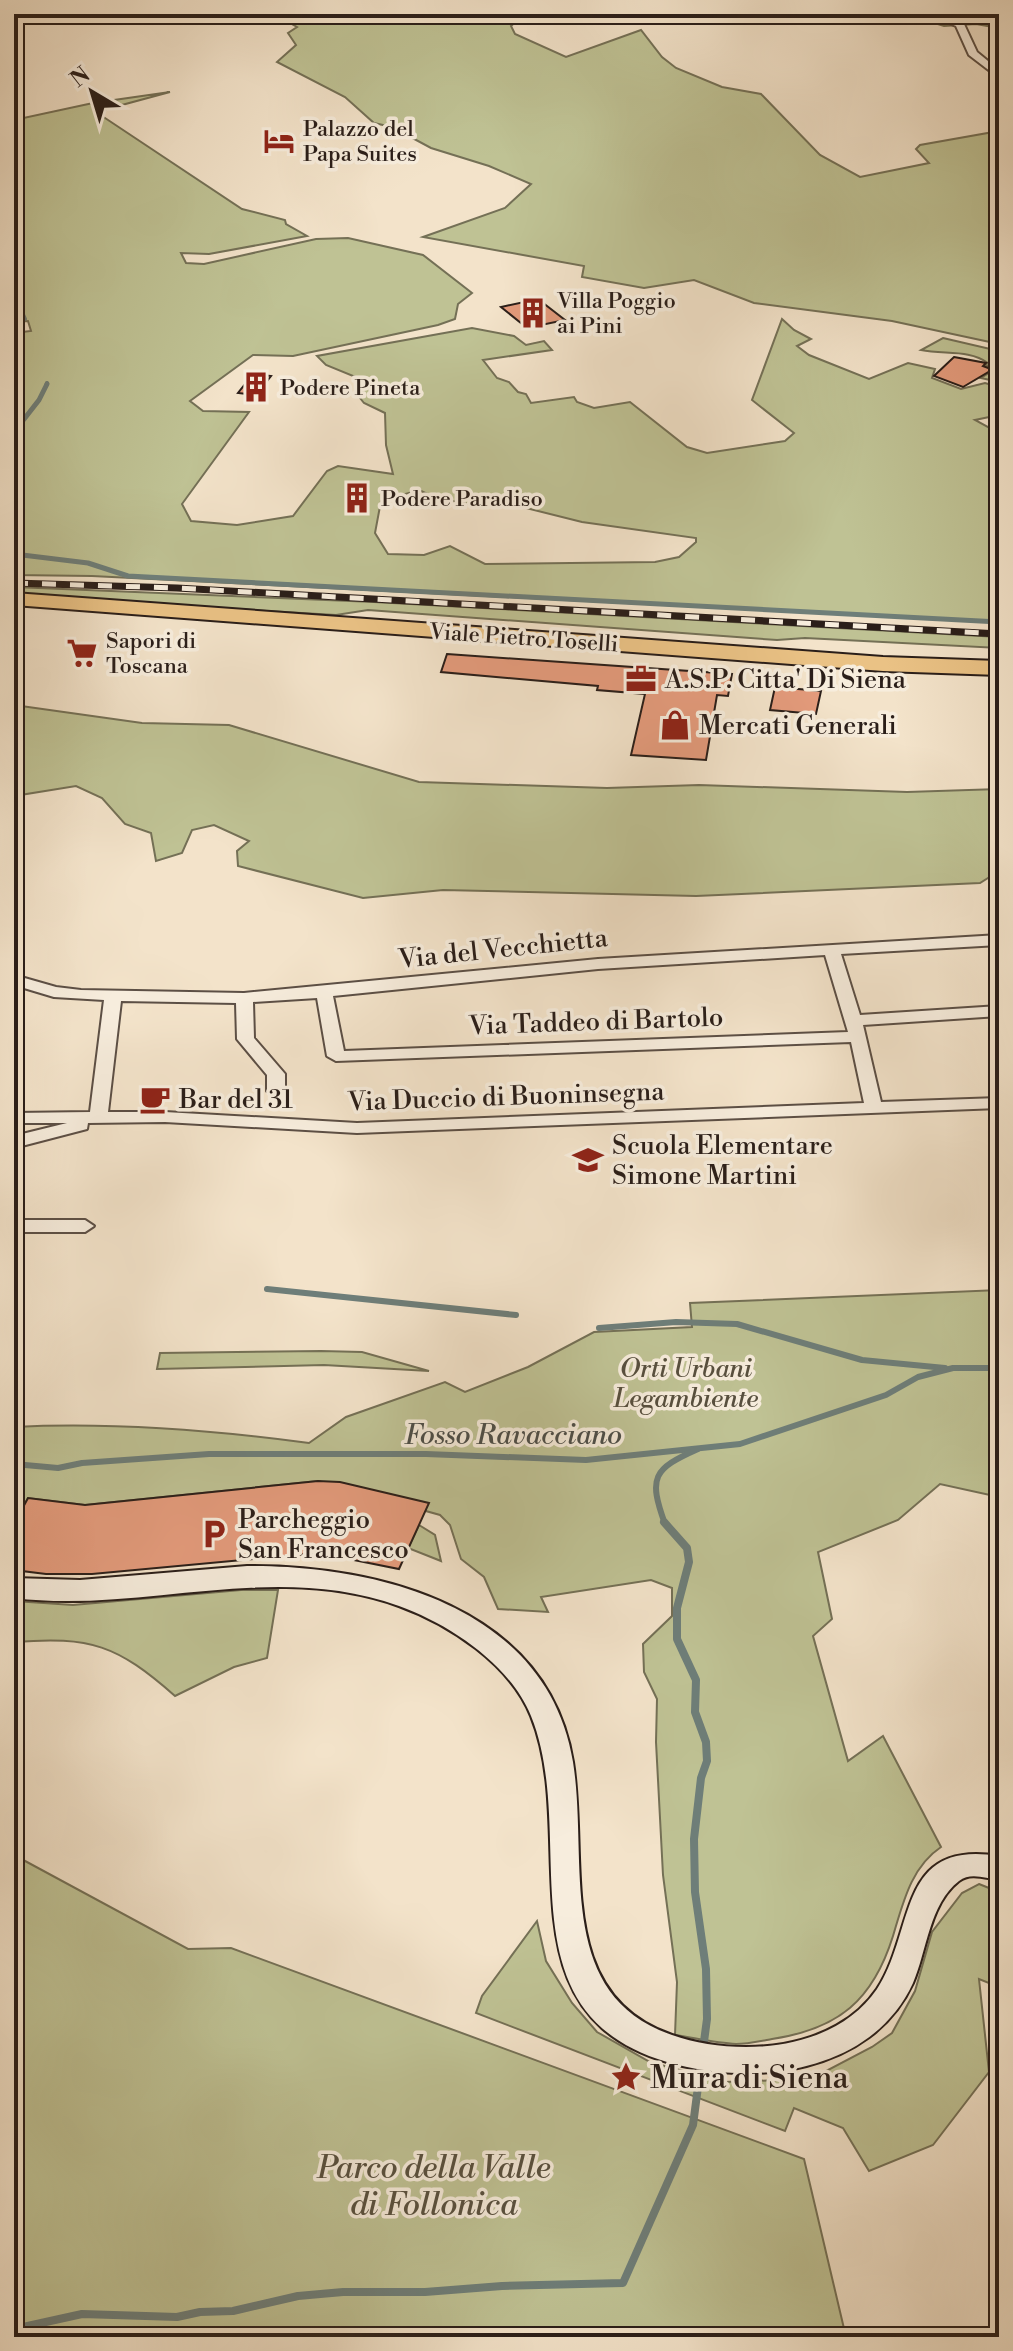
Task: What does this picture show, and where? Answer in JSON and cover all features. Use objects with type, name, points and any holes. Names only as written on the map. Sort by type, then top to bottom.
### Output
[{"type":"main road","name":"Viale Pietro Toselli","points":[[14,602],[49,602],[892,664],[999,668]]},
{"type":"street","points":[[932,14],[960,24],[966,44],[999,75]]},
{"type":"street","name":"Via del Vecchietta","points":[[14,980],[54,992],[113,997],[244,998],[324,993],[598,964],[999,940]]},
{"type":"street","points":[[832,950],[874,1108]]},
{"type":"street","name":"Via Taddeo di Bartolo","points":[[324,993],[336,1056],[855,1029],[999,1011]]},
{"type":"street","points":[[14,1142],[98,1119],[113,997]]},
{"type":"street","points":[[244,998],[246,1039],[276,1074],[276,1091]]},
{"type":"street","name":"Via Duccio di Buoninsegna","points":[[14,1118],[165,1117],[357,1128],[999,1103]]},
{"type":"street","points":[[14,1226],[85,1226]]},
{"type":"street","points":[[14,1588],[66,1592],[255,1575],[318,1578],[362,1584],[402,1596],[462,1626],[513,1666],[540,1703],[552,1732],[563,1807],[569,1929],[584,1983],[595,2003],[619,2026],[668,2049],[732,2059],[799,2055],[828,2046],[850,2034],[872,2017],[893,1991],[934,1885],[948,1871],[959,1866],[985,1864],[999,1868]]},
{"type":"green space","points":[[274,14],[524,14],[511,26],[515,34],[566,57],[641,30],[662,57],[676,68],[722,87],[761,94],[820,155],[860,177],[929,163],[916,149],[920,145],[999,131],[999,344],[892,321],[754,303],[694,280],[644,288],[582,277],[584,266],[423,237],[505,208],[531,184],[489,166],[431,148],[392,127],[374,123],[345,97],[277,62],[296,45],[288,33],[297,27]]},
{"type":"green space","points":[[906,14],[999,14],[999,28],[976,24],[944,26]]},
{"type":"green space","points":[[170,92],[96,112],[242,209],[285,220],[286,224],[307,236],[209,254],[181,253],[186,263],[204,264],[316,239],[348,238],[423,255],[472,293],[458,304],[455,319],[438,325],[293,356],[253,355],[190,401],[203,411],[249,412],[182,504],[191,521],[237,525],[293,516],[327,471],[338,466],[393,474],[386,445],[385,413],[364,403],[356,393],[363,380],[326,365],[317,356],[472,328],[514,336],[526,345],[544,341],[552,350],[483,360],[497,378],[526,394],[531,403],[574,397],[577,402],[594,408],[630,402],[687,447],[707,453],[785,441],[794,433],[752,400],[782,319],[811,339],[797,346],[809,355],[869,379],[908,363],[935,369],[932,378],[961,389],[985,383],[999,387],[999,415],[975,420],[999,433],[999,622],[92,576],[14,575],[14,333],[31,331],[28,321],[14,322],[14,120],[93,103]],"holes":[[[419,490],[436,498],[474,505],[502,502],[582,522],[696,538],[696,542],[679,557],[655,562],[485,564],[450,546],[424,555],[388,554],[375,533],[381,501]]]},
{"type":"green space","points":[[943,338],[999,351],[999,382],[981,378],[995,369],[985,365],[988,363],[981,359],[965,354],[921,350]]},
{"type":"green space","points":[[14,587],[374,602],[999,637],[999,648],[805,638],[777,640],[368,610],[336,615],[14,596]]},
{"type":"green space","points":[[14,705],[142,723],[229,725],[419,782],[607,788],[699,785],[907,792],[999,789],[999,871],[980,883],[696,896],[443,890],[363,898],[238,866],[237,851],[249,841],[214,825],[192,830],[182,853],[156,861],[151,833],[125,824],[102,798],[76,786],[14,796]]},
{"type":"green space","name":"Orti Urbani Legambiente","points":[[999,1290],[999,1497],[940,1484],[898,1520],[818,1552],[832,1619],[813,1636],[848,1761],[883,1736],[941,1847],[915,1875],[885,1958],[864,1994],[834,2019],[796,2034],[736,2044],[675,2035],[677,1982],[663,1875],[656,1742],[657,1699],[644,1672],[643,1644],[672,1616],[672,1588],[651,1580],[541,1597],[548,1612],[498,1609],[484,1577],[461,1559],[450,1525],[440,1515],[318,1481],[85,1505],[28,1498],[23,1506],[14,1505],[14,1427],[162,1428],[309,1443],[346,1417],[445,1382],[465,1392],[528,1367],[594,1332],[692,1327],[690,1303]]},
{"type":"green space","points":[[362,1352],[429,1371],[324,1365],[157,1369],[160,1353]]},
{"type":"green space","points":[[419,1525],[435,1535],[441,1561],[408,1548]]},
{"type":"green space","points":[[241,1590],[278,1590],[267,1658],[234,1667],[175,1696],[136,1665],[102,1648],[63,1641],[14,1642],[14,1601],[73,1605]]},
{"type":"green space","name":"Parco della Valle di Follonica","points":[[14,1855],[188,1949],[231,1948],[804,2159],[846,2337],[14,2337]]},
{"type":"green space","points":[[979,1884],[999,1892],[999,1987],[979,1979],[989,2072],[933,2145],[869,2171],[843,2128],[794,2108],[785,2131],[476,2013],[482,1996],[537,1921],[546,1961],[572,2003],[597,2032],[650,2062],[724,2082],[811,2079],[892,2033],[915,1991],[932,1932],[962,1893]]},
{"type":"building","name":"Villa Poggio ai Pini","points":[[538,299],[565,320],[527,328],[501,307]]},
{"type":"building","points":[[954,357],[986,363],[983,366],[991,369],[963,387],[934,376]]},
{"type":"building","name":"Podere Pineta","points":[[253,374],[271,376],[256,395],[238,393]]},
{"type":"building","name":"Mercati Generali","points":[[447,654],[732,674],[728,696],[717,695],[706,760],[631,755],[645,694],[597,690],[598,686],[441,672]]},
{"type":"building","points":[[775,687],[821,691],[816,714],[770,710]]},
{"type":"building","name":"Parcheggio San Francesco","points":[[318,1481],[340,1482],[429,1503],[399,1569],[319,1553],[92,1574],[14,1570],[14,1515],[20,1513],[28,1498],[85,1505]]},
{"type":"waterway","points":[[14,294],[25,319]]},
{"type":"waterway","points":[[14,432],[46,386]]},
{"type":"waterway","points":[[14,554],[88,563],[128,576],[999,622]]},
{"type":"waterway","points":[[267,1289],[516,1315]]},
{"type":"waterway","points":[[599,1328],[676,1322],[737,1324],[862,1360],[945,1368]]},
{"type":"waterway","name":"Fosso Ravacciano","points":[[14,1464],[58,1468],[82,1463],[209,1454],[426,1454],[586,1460],[740,1444],[886,1395],[918,1377],[953,1368],[999,1368]]},
{"type":"waterway","points":[[665,1523],[657,1495],[658,1476],[671,1463],[698,1449]]},
{"type":"waterway","points":[[665,1523],[687,1548],[689,1562],[677,1608],[677,1639],[696,1680],[695,1712],[706,1742],[707,1761],[701,1778],[694,1839],[695,1892],[706,1969],[707,2019],[703,2049]]},
{"type":"waterway","points":[[14,2329],[82,2314],[177,2317],[200,2312],[233,2311],[298,2296],[343,2292],[425,2292],[502,2286],[623,2283],[693,2125],[701,2064]]},
{"type":"railway","points":[[14,583],[177,588],[999,634]]},
{"type":"place","name":"Palazzo del Papa Suites","points":[[279,141]]},
{"type":"place","name":"Villa Poggio ai Pini","points":[[533,313]]},
{"type":"place","name":"Podere Pineta","points":[[256,387]]},
{"type":"place","name":"Podere Paradiso","points":[[357,498]]},
{"type":"place","name":"Sapori di Toscana","points":[[82,653]]},
{"type":"place","name":"A.S.P. Citta' Di Siena","points":[[641,679]]},
{"type":"place","name":"Mercati Generali","points":[[675,725]]},
{"type":"place","name":"Bar del 31","points":[[155,1099]]},
{"type":"place","name":"Scuola Elementare Simone Martini","points":[[588,1160]]},
{"type":"place","name":"Parcheggio San Francesco","points":[[214,1534]]},
{"type":"place","name":"Mura di Siena","points":[[626,2077]]}]
